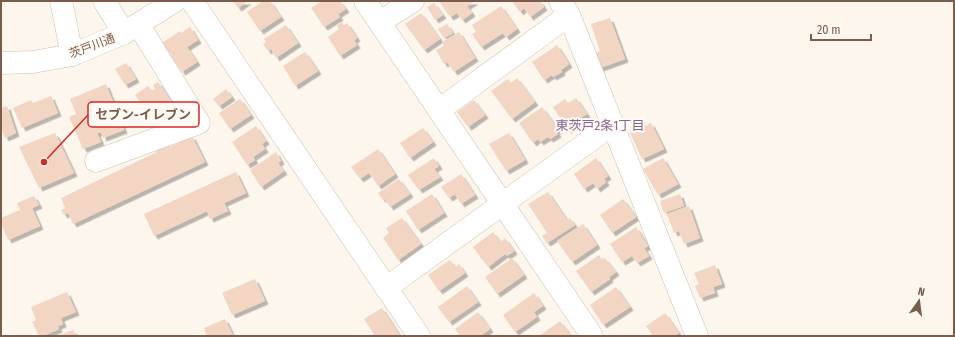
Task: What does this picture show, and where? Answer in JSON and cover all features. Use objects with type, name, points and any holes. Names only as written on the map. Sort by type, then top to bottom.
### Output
[{"type":"street","points":[[61,1],[72,55]]},
{"type":"street","points":[[96,161],[199,123],[131,29],[104,1]]},
{"type":"street","name":"茨戸川通","points":[[1,63],[33,62],[72,55],[131,29],[175,1]]},
{"type":"street","points":[[192,1],[418,336]]},
{"type":"street","points":[[365,1],[592,336]]},
{"type":"street","points":[[380,22],[412,1]]},
{"type":"street","points":[[439,110],[564,8],[697,336]]},
{"type":"street","points":[[386,288],[612,124]]},
{"type":"building","points":[[233,1],[248,1],[238,8]]},
{"type":"building","points":[[263,1],[270,1],[281,17],[260,31],[247,12]]},
{"type":"building","points":[[322,1],[340,1],[346,9],[338,14],[340,17],[324,27],[311,8]]},
{"type":"building","points":[[439,1],[475,1],[467,6],[472,13],[462,20],[457,13],[450,17]]},
{"type":"building","points":[[512,1],[540,1],[544,7],[530,17],[524,8],[520,12]]},
{"type":"building","points":[[434,3],[443,15],[435,20],[427,7]]},
{"type":"building","points":[[501,6],[517,29],[506,37],[503,33],[481,47],[472,34],[476,32],[472,25]]},
{"type":"building","points":[[421,13],[440,39],[424,50],[405,24]]},
{"type":"building","points":[[610,18],[625,59],[600,68],[595,53],[600,51],[591,24]]},
{"type":"building","points":[[342,22],[344,25],[347,23],[357,38],[354,40],[357,45],[340,56],[328,37],[339,29],[337,25]]},
{"type":"building","points":[[447,24],[453,33],[444,38],[438,29]]},
{"type":"building","points":[[286,25],[298,43],[276,58],[271,49],[268,51],[263,44],[266,42],[264,39]]},
{"type":"building","points":[[190,27],[198,40],[187,47],[197,62],[182,72],[162,43],[180,31],[181,33]]},
{"type":"building","points":[[459,32],[475,58],[454,72],[447,62],[444,64],[436,50],[444,46],[442,42]]},
{"type":"building","points":[[557,45],[569,64],[561,70],[562,72],[553,77],[552,75],[544,80],[532,62]]},
{"type":"building","points":[[305,52],[318,71],[295,86],[283,66]]},
{"type":"building","points":[[126,63],[136,79],[125,85],[115,69]]},
{"type":"building","points":[[517,78],[535,102],[512,119],[491,91],[508,79],[511,83]]},
{"type":"building","points":[[158,82],[172,103],[151,117],[135,95],[148,86],[152,91],[155,89],[153,85]]},
{"type":"building","points":[[106,84],[124,130],[103,138],[101,132],[97,133],[101,142],[83,149],[69,117],[76,114],[70,99]]},
{"type":"building","points":[[226,89],[232,97],[219,106],[213,99]]},
{"type":"building","points":[[51,96],[58,113],[22,128],[13,108],[31,100],[33,103]]},
{"type":"building","points":[[576,98],[587,114],[577,120],[579,123],[568,130],[553,107],[565,99],[568,103]]},
{"type":"building","points":[[240,99],[251,115],[230,129],[219,113]]},
{"type":"building","points":[[474,100],[485,115],[468,127],[457,112]]},
{"type":"building","points":[[7,106],[16,133],[5,138],[1,128],[1,108]]},
{"type":"building","points":[[542,107],[558,129],[556,130],[558,134],[550,139],[548,137],[540,142],[538,139],[533,143],[519,123]]},
{"type":"building","points":[[651,123],[664,149],[642,159],[630,133]]},
{"type":"building","points":[[256,126],[266,141],[262,144],[265,149],[253,157],[255,160],[247,165],[232,142]]},
{"type":"building","points":[[423,128],[433,142],[410,158],[400,143]]},
{"type":"building","points":[[55,133],[74,173],[39,188],[19,147]]},
{"type":"building","points":[[509,133],[525,160],[506,171],[489,144]]},
{"type":"building","points":[[192,136],[205,162],[73,224],[68,213],[64,215],[61,210],[65,208],[61,198],[157,152],[154,147],[165,142],[168,148]]},
{"type":"building","points":[[378,149],[395,174],[378,186],[369,173],[360,179],[351,167]]},
{"type":"building","points":[[276,152],[281,161],[278,163],[284,171],[261,187],[250,170]]},
{"type":"building","points":[[434,158],[439,166],[434,169],[440,177],[419,190],[408,175]]},
{"type":"building","points":[[596,158],[608,176],[604,179],[606,182],[597,189],[593,183],[584,189],[574,174]]},
{"type":"building","points":[[663,158],[678,184],[658,195],[643,169]]},
{"type":"building","points":[[236,172],[246,193],[224,203],[228,211],[210,219],[207,211],[154,236],[144,214]]},
{"type":"building","points":[[461,174],[475,195],[461,204],[455,194],[449,198],[441,187]]},
{"type":"building","points":[[399,179],[410,194],[390,207],[384,198],[382,199],[378,193]]},
{"type":"building","points":[[548,192],[567,220],[570,218],[575,225],[547,243],[542,236],[547,233],[528,204]]},
{"type":"building","points":[[432,194],[444,213],[418,230],[406,211]]},
{"type":"building","points":[[680,194],[684,206],[664,213],[660,201]]},
{"type":"building","points":[[34,196],[39,205],[32,208],[40,226],[8,240],[1,223],[1,218],[20,210],[17,203]]},
{"type":"building","points":[[623,199],[636,217],[612,233],[600,215]]},
{"type":"building","points":[[689,206],[700,238],[684,244],[679,231],[674,233],[667,214]]},
{"type":"building","points":[[402,218],[421,244],[398,260],[383,238],[389,233],[386,228]]},
{"type":"building","points":[[583,224],[597,245],[572,262],[557,241]]},
{"type":"building","points":[[636,227],[648,246],[644,248],[649,256],[637,263],[632,256],[622,262],[610,244]]},
{"type":"building","points":[[493,232],[501,242],[505,238],[514,251],[507,256],[505,254],[488,267],[473,247]]},
{"type":"building","points":[[599,255],[602,260],[605,258],[616,272],[609,277],[610,279],[591,292],[576,271]]},
{"type":"building","points":[[512,258],[524,275],[497,294],[485,277]]},
{"type":"building","points":[[450,260],[455,267],[459,264],[465,273],[439,291],[428,275]]},
{"type":"building","points":[[715,265],[722,284],[713,287],[715,293],[700,298],[695,286],[699,284],[694,273]]},
{"type":"building","points":[[255,279],[265,301],[232,315],[222,293]]},
{"type":"building","points":[[467,286],[478,302],[449,322],[438,307]]},
{"type":"building","points":[[616,287],[630,307],[603,325],[590,305]]},
{"type":"building","points":[[67,292],[76,312],[61,318],[63,324],[58,326],[59,329],[43,336],[39,336],[32,322],[36,320],[31,307]]},
{"type":"building","points":[[534,293],[543,306],[534,312],[537,317],[515,332],[503,315]]},
{"type":"building","points":[[382,308],[400,336],[370,336],[374,334],[364,319]]},
{"type":"building","points":[[478,312],[490,329],[480,336],[460,336],[455,329]]},
{"type":"building","points":[[665,313],[679,333],[674,336],[653,336],[646,326]]},
{"type":"building","points":[[225,319],[233,336],[207,336],[204,328]]},
{"type":"building","points":[[560,321],[571,336],[539,336]]},
{"type":"building","points":[[73,330],[76,336],[58,336]]},
{"type":"place","name":"セブン-イレブン","points":[[44,162]]},
{"type":"district","name":"東茨戸2条1丁目","points":[[600,125]]}]
